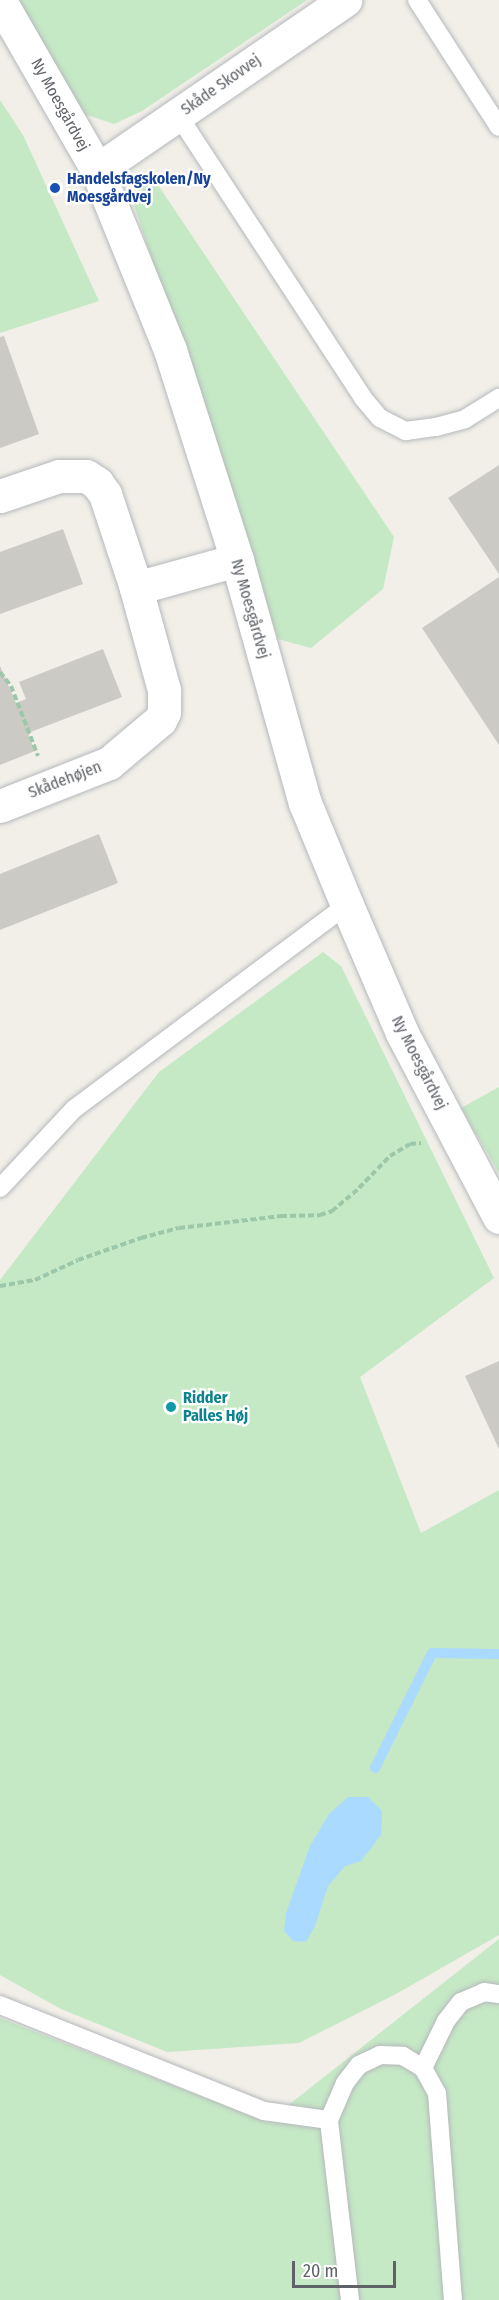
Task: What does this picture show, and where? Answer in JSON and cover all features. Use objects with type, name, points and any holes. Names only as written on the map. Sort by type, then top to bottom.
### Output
[{"type":"street","name":"Skåde Skovvej","points":[[97,170],[345,0]]},
{"type":"street","name":"Ny Moesgårdvej","points":[[0,2],[97,170],[170,350],[237,560],[305,803],[402,1033],[499,1217]]},
{"type":"street","name":"Skådehøjen","points":[[0,496],[66,475],[86,476],[97,483],[105,494],[136,588],[164,690],[164,712],[153,728],[109,763],[0,806]]},
{"type":"street","points":[[136,588],[237,560]]},
{"type":"lane","points":[[417,0],[499,127]]},
{"type":"lane","points":[[178,115],[363,398],[380,418],[406,431],[436,427],[465,419],[499,398]]},
{"type":"lane","points":[[0,1188],[74,1109],[347,906]]},
{"type":"lane","points":[[423,2068],[446,2021],[461,2002],[484,1992],[499,1994]]},
{"type":"lane","points":[[0,2005],[264,2111],[329,2120]]},
{"type":"lane","points":[[350,2300],[329,2120],[345,2083],[359,2065],[380,2055],[403,2056],[423,2068],[437,2093],[453,2300]]},
{"type":"path","points":[[0,672],[11,686],[50,786]]},
{"type":"path","points":[[0,1286],[35,1280],[78,1260],[141,1238],[179,1228],[281,1216],[320,1215],[332,1211],[359,1188],[390,1156],[410,1144],[438,1140],[455,1133]]},
{"type":"green space","points":[[12,0],[307,0],[142,111],[114,124],[84,114]]},
{"type":"green space","points":[[0,100],[23,135],[99,301],[0,333]]},
{"type":"green space","points":[[154,179],[394,537],[383,589],[311,648],[278,639],[134,205],[139,185]]},
{"type":"green space","points":[[323,952],[341,966],[494,1278],[360,1377],[421,1533],[499,1490],[499,1935],[396,1994],[299,2043],[167,2052],[61,2009],[0,1975],[0,1280],[159,1072]]},
{"type":"green space","points":[[499,1087],[499,1173],[461,1108]]},
{"type":"green space","points":[[499,1939],[499,2300],[0,2300],[0,2018],[267,2122]]},
{"type":"water","points":[[348,1797],[368,1797],[382,1811],[381,1835],[361,1861],[345,1866],[328,1886],[315,1926],[306,1942],[293,1941],[284,1931],[286,1913],[310,1846],[329,1814]]},
{"type":"building","points":[[4,336],[39,434],[0,448],[0,337]]},
{"type":"building","points":[[499,465],[499,574],[448,498]]},
{"type":"building","points":[[63,529],[83,584],[0,614],[0,552]]},
{"type":"building","points":[[499,577],[499,745],[422,628]]},
{"type":"building","points":[[103,649],[122,697],[28,733],[35,751],[0,765],[0,666],[16,703],[26,699],[19,682]]},
{"type":"building","points":[[99,834],[118,883],[0,930],[0,874]]},
{"type":"building","points":[[499,1361],[499,1449],[465,1376]]},
{"type":"waterway","points":[[375,1768],[432,1653],[499,1654]]},
{"type":"place","name":"Handelsfagskolen/Ny Moesgårdvej","points":[[55,188]]},
{"type":"place","name":"Ridder Palles Høj","points":[[171,1407]]}]
